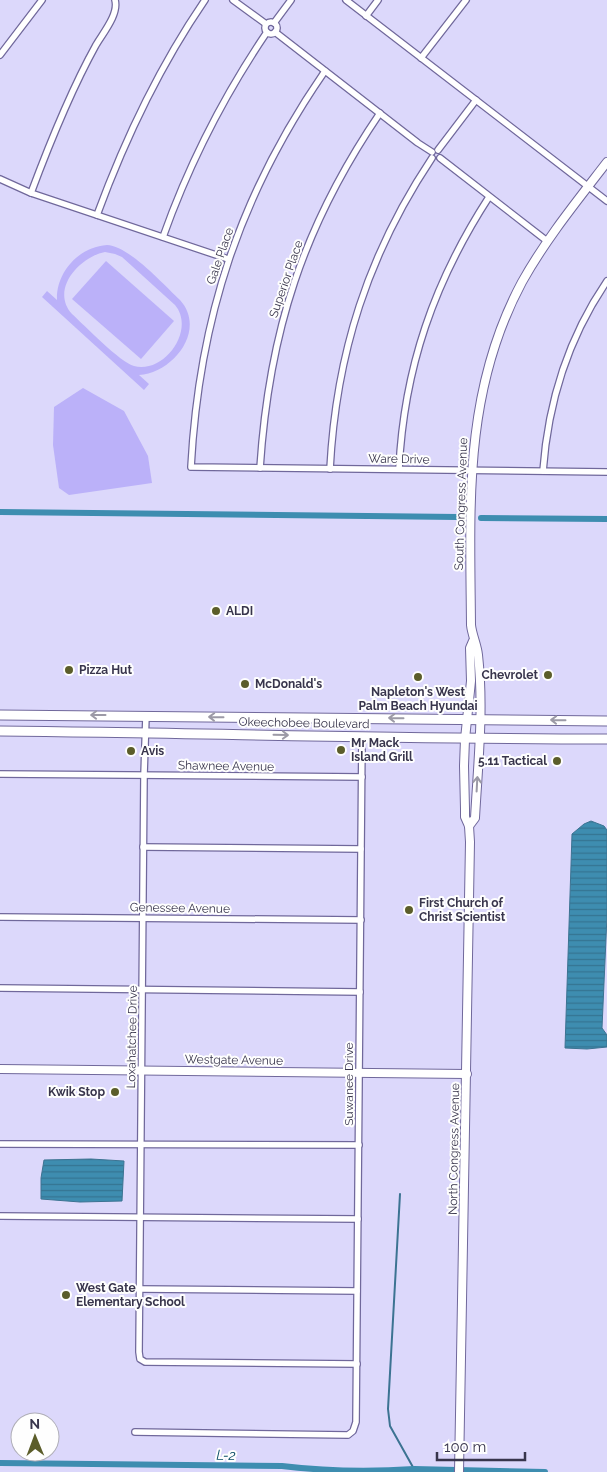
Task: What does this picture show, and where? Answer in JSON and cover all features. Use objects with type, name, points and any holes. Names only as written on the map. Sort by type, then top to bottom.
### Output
[{"type":"main road","name":"Okeechobee Boulevard","points":[[0,715],[607,721]]},
{"type":"main road","name":"Okeechobee Boulevard","points":[[0,731],[465,739],[607,738]]},
{"type":"street","points":[[0,55],[42,0]]},
{"type":"street","points":[[31,192],[76,83],[116,10],[115,0]]},
{"type":"street","points":[[97,215],[112,173],[146,99],[179,40],[205,0]]},
{"type":"street","points":[[233,0],[266,24]]},
{"type":"street","points":[[274,23],[291,0]]},
{"type":"street","points":[[346,0],[607,201]]},
{"type":"street","points":[[366,16],[378,0]]},
{"type":"street","points":[[421,58],[466,0]]},
{"type":"street","points":[[266,24],[274,23]]},
{"type":"street","points":[[274,23],[276,26],[275,32]]},
{"type":"street","points":[[163,237],[178,194],[202,142],[233,84],[267,32],[266,24]]},
{"type":"street","points":[[267,32],[272,34],[275,32],[434,153],[436,160],[440,158],[547,242]]},
{"type":"street","name":"Gale Place","points":[[191,467],[194,420],[200,374],[211,320],[228,259],[246,212],[276,149],[308,95],[325,71]]},
{"type":"street","points":[[330,468],[338,386],[359,305],[379,253],[391,227],[434,153],[476,100]]},
{"type":"street","name":"Superior Place","points":[[260,468],[269,378],[290,292],[308,243],[333,189],[347,163],[380,113]]},
{"type":"street","name":"South Congress Avenue","points":[[480,719],[478,652],[473,642],[470,607],[471,470],[477,413],[491,356],[511,305],[522,283],[547,242],[607,162]]},
{"type":"street","points":[[0,179],[31,192],[228,259]]},
{"type":"street","points":[[399,469],[406,403],[423,333],[450,265],[466,234],[489,197]]},
{"type":"street","points":[[543,471],[550,416],[561,373],[585,317],[607,281]]},
{"type":"street","name":"Ware Drive","points":[[191,467],[607,472]]},
{"type":"street","name":"South Congress Avenue","points":[[468,720],[471,681],[470,648],[473,642]]},
{"type":"street","name":"Loxahatchee Drive","points":[[146,716],[138,1352],[140,1359],[145,1362],[357,1364]]},
{"type":"street","name":"North Congress Avenue","points":[[469,826],[475,818],[480,719]]},
{"type":"street","name":"North Congress Avenue","points":[[460,1472],[469,826],[465,817],[465,739],[468,720]]},
{"type":"street","name":"Suwanee Drive","points":[[135,1432],[348,1435],[353,1431],[356,1422],[362,737]]},
{"type":"street","name":"Shawnee Avenue","points":[[0,774],[362,777]]},
{"type":"street","points":[[144,847],[361,849]]},
{"type":"street","name":"Genessee Avenue","points":[[0,916],[361,920]]},
{"type":"street","points":[[0,988],[360,992]]},
{"type":"street","name":"Westgate Avenue","points":[[0,1069],[467,1074]]},
{"type":"street","points":[[0,1144],[359,1145]]},
{"type":"street","points":[[0,1216],[358,1220]]},
{"type":"street","points":[[140,1289],[357,1291]]},
{"type":"shaded area","points":[[107,245],[116,247],[135,259],[180,300],[187,312],[190,324],[188,336],[182,348],[164,367],[139,375],[149,384],[144,390],[42,297],[47,291],[57,300],[60,280],[65,271],[78,256],[96,247]],"holes":[[[105,252],[122,257],[175,305],[180,315],[182,326],[174,348],[166,357],[145,367],[134,366],[112,351],[72,314],[66,305],[64,295],[66,285],[77,267],[95,255]]]},
{"type":"shaded area","points":[[106,261],[174,321],[141,359],[72,299]]},
{"type":"shaded area","points":[[83,388],[124,411],[148,456],[152,483],[69,495],[59,488],[53,445],[54,407]]},
{"type":"water","points":[[591,821],[604,826],[607,830],[607,916],[602,1028],[607,1035],[607,1047],[587,1049],[565,1048],[572,834]]},
{"type":"water","points":[[91,1159],[124,1161],[122,1201],[80,1202],[41,1199],[41,1178],[44,1160]]},
{"type":"waterway","points":[[0,512],[458,517]]},
{"type":"waterway","points":[[481,518],[607,519]]},
{"type":"waterway","points":[[400,1194],[388,1409],[390,1426],[414,1469]]},
{"type":"waterway","name":"L-2","points":[[0,1463],[282,1466],[348,1470],[414,1469],[545,1472]]},
{"type":"place","name":"ALDI","points":[[216,611]]},
{"type":"place","name":"Pizza Hut","points":[[69,670]]},
{"type":"place","name":"Chevrolet","points":[[548,675]]},
{"type":"place","name":"Napleton's West Palm Beach Hyundai","points":[[418,677]]},
{"type":"place","name":"McDonald's","points":[[245,684]]},
{"type":"place","name":"Mr Mack Island Grill","points":[[341,750]]},
{"type":"place","name":"Avis","points":[[131,751]]},
{"type":"place","name":"5.11 Tactical","points":[[557,761]]},
{"type":"place","name":"First Church of Christ Scientist","points":[[409,910]]},
{"type":"place","name":"Kwik Stop","points":[[115,1092]]},
{"type":"place","name":"West Gate Elementary School","points":[[66,1295]]}]
